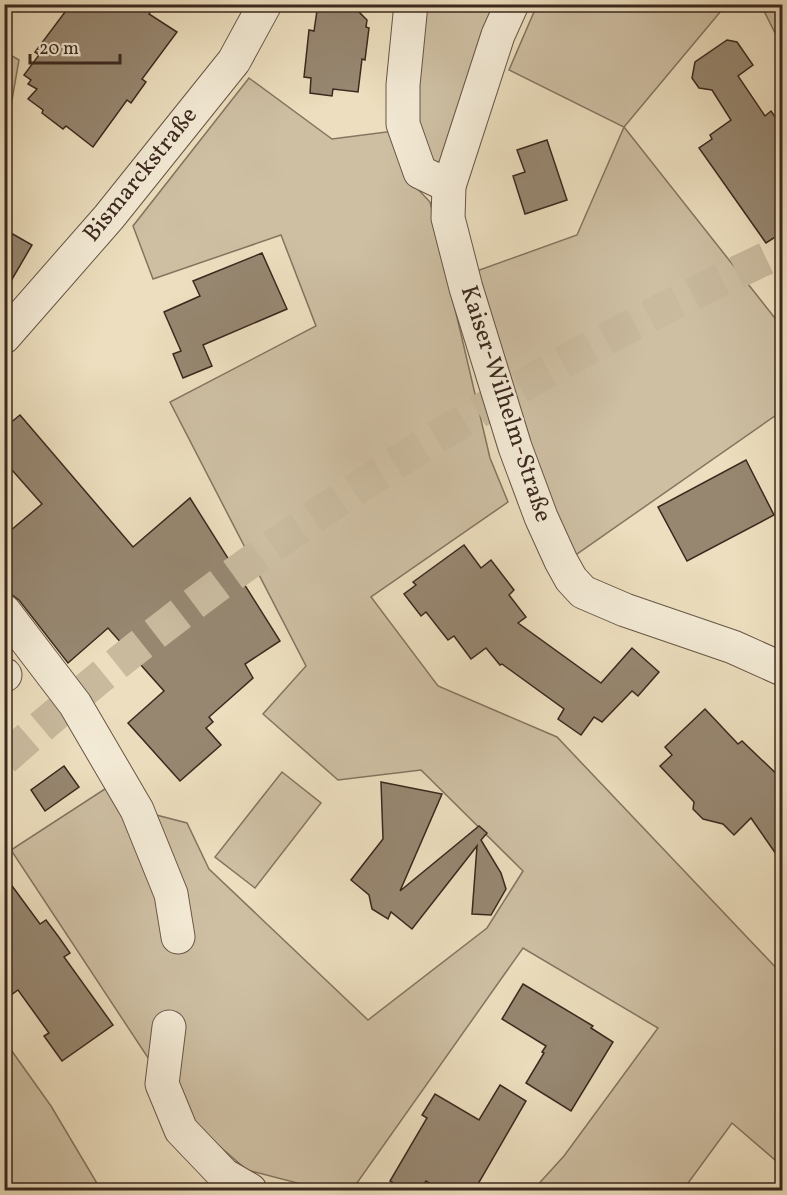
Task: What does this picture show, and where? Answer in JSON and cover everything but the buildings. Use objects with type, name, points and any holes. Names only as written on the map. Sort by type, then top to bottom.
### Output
[{"type":"street","name":"Bismarckstraße","points":[[4,337],[109,217],[234,61],[266,4]]},
{"type":"street","points":[[411,4],[403,85],[403,124],[420,172],[449,186]]},
{"type":"street","name":"Kaiser-Wilhelm-Straße","points":[[512,4],[498,35],[449,186],[447,218],[515,447],[541,517],[571,579],[583,592],[625,610],[733,647],[783,669]]},
{"type":"street","points":[[4,611],[75,704],[137,810],[171,894],[178,937]]},
{"type":"street","points":[[169,1027],[162,1084],[181,1130],[224,1175],[250,1191]]},
{"type":"shaded area","points":[[370,5],[504,5],[443,177],[420,163],[413,91],[420,17]]},
{"type":"shaded area","points":[[537,5],[726,5],[624,127],[509,70]]},
{"type":"shaded area","points":[[761,5],[782,5],[782,47]]},
{"type":"shaded area","points":[[5,52],[19,60],[5,140]]},
{"type":"shaded area","points":[[249,78],[332,139],[394,131],[414,185],[430,202],[490,458],[508,502],[371,597],[438,686],[557,737],[782,974],[782,1166],[732,1123],[683,1190],[533,1190],[564,1156],[658,1028],[523,948],[352,1190],[324,1190],[247,1170],[189,1120],[11,850],[111,785],[137,810],[187,823],[209,869],[368,1020],[487,928],[523,871],[421,770],[338,780],[263,714],[306,666],[170,402],[316,326],[281,235],[153,279],[133,226]]},
{"type":"shaded area","points":[[624,127],[782,327],[782,411],[574,556],[529,449],[474,272],[577,235]]},
{"type":"shaded area","points":[[282,772],[321,803],[255,888],[215,857]]},
{"type":"shaded area","points":[[4,1040],[51,1106],[101,1190],[5,1190]]},
{"type":"tunnel","points":[[4,759],[93,683],[184,611],[278,542],[375,476],[574,356],[782,251]]}]
